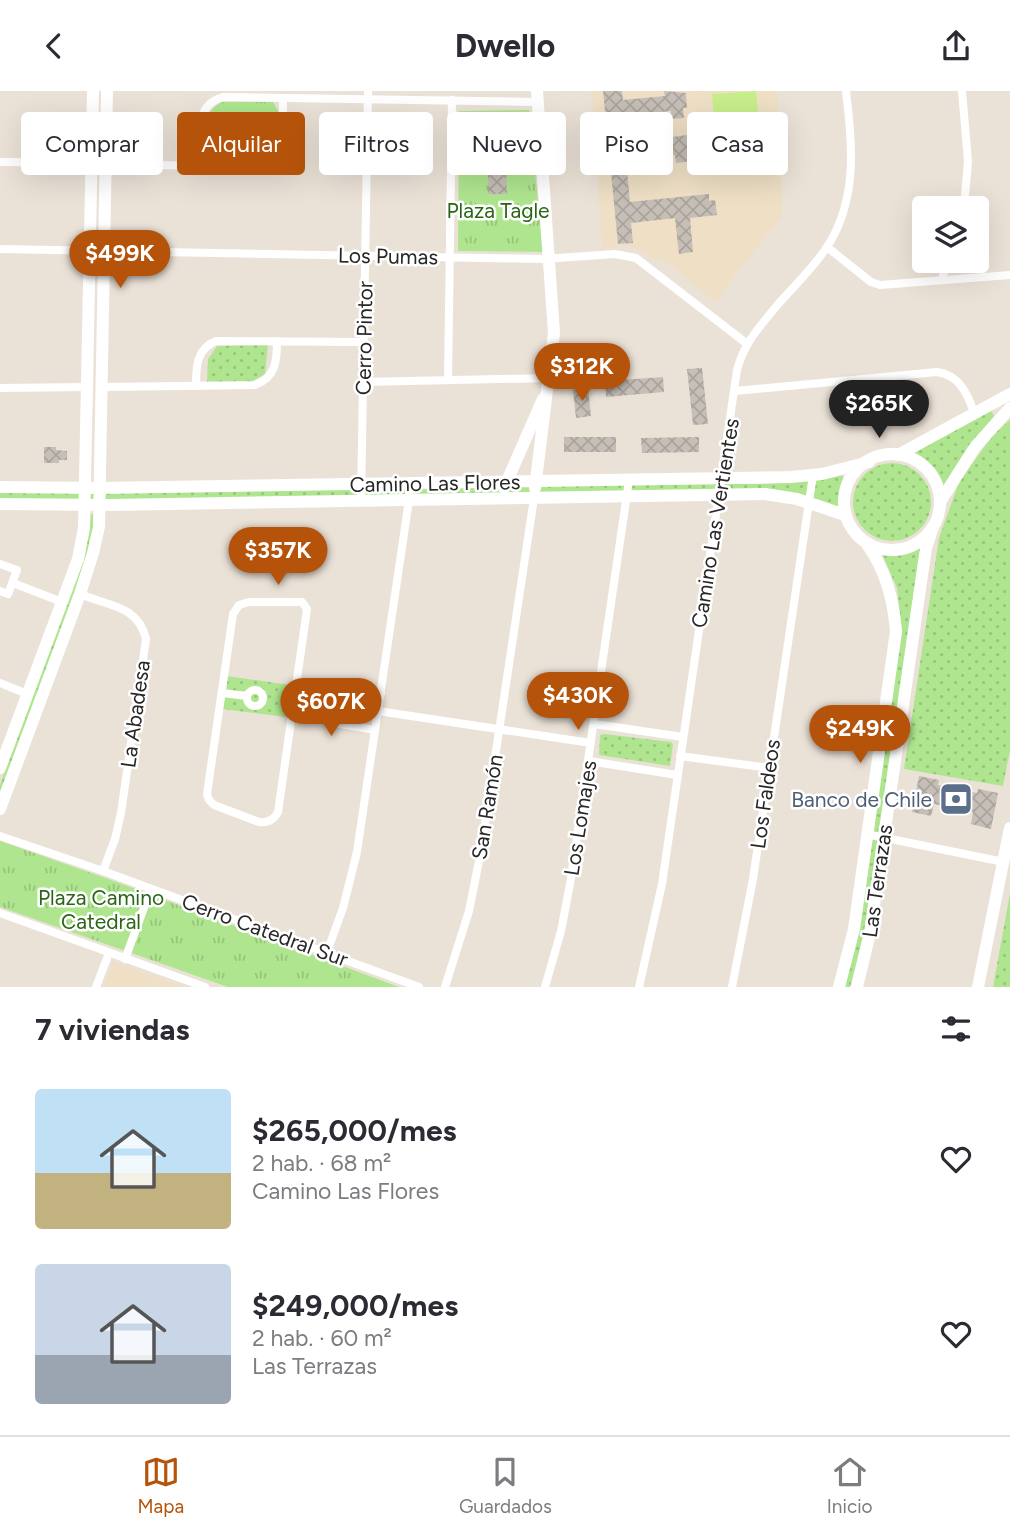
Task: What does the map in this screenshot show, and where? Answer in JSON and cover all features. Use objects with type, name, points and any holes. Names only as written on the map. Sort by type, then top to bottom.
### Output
[{"type":"street","points":[[93,91],[93,112]]},
{"type":"street","points":[[107,91],[107,112]]},
{"type":"street","name":"Camino Las Vertientes","points":[[639,987],[662,884],[737,370],[747,343],[827,247],[841,220],[851,176],[852,145],[846,91]]},
{"type":"street","points":[[962,91],[968,161],[965,196]]},
{"type":"street","points":[[202,112],[210,102],[224,97],[368,95],[452,100],[538,97],[554,333],[534,498]]},
{"type":"street","name":"Cerro Pintor","points":[[361,501],[368,95]]},
{"type":"street","points":[[282,112],[283,98]]},
{"type":"street","points":[[448,380],[452,100]]},
{"type":"street","points":[[2,160],[21,161]]},
{"type":"street","points":[[0,768],[78,559],[86,505],[92,175]]},
{"type":"street","points":[[0,809],[96,545],[100,505],[106,175]]},
{"type":"street","points":[[827,247],[872,282],[880,285],[1010,275]]},
{"type":"street","name":"Los Pumas","points":[[0,249],[549,259],[615,254],[636,258],[747,343]]},
{"type":"street","points":[[942,280],[944,273]]},
{"type":"street","points":[[196,386],[197,361],[211,342],[226,339],[364,342]]},
{"type":"street","points":[[102,387],[248,386],[261,383],[275,367],[277,341]]},
{"type":"street","points":[[735,391],[937,372],[948,374],[957,380],[974,412]]},
{"type":"street","points":[[363,381],[550,382]]},
{"type":"street","points":[[500,499],[550,382]]},
{"type":"street","points":[[0,388],[88,387]]},
{"type":"street","points":[[898,455],[1010,394]]},
{"type":"street","points":[[940,502],[937,483],[931,472],[916,460],[898,455],[878,457],[854,472],[843,497],[845,515],[851,529],[867,544],[882,550],[905,549],[918,543],[933,527],[940,502],[975,447],[1010,408]]},
{"type":"street","name":"Camino Las Flores","points":[[0,487],[100,488],[720,478],[813,475],[869,461]]},
{"type":"street","name":"Los Faldeos","points":[[732,987],[745,925],[813,475]]},
{"type":"street","name":"Los Lomajes","points":[[545,987],[568,897],[629,480]]},
{"type":"street","points":[[327,952],[343,908],[358,852],[409,500],[409,483]]},
{"type":"street","name":"Camino Las Flores","points":[[0,504],[100,505],[775,495],[808,502],[845,515]]},
{"type":"street","name":"San Ramón","points":[[445,987],[461,939],[474,884],[534,498]]},
{"type":"street","name":"Las Terrazas","points":[[857,987],[870,933],[926,548],[933,527]]},
{"type":"street","name":"Las Terrazas","points":[[840,987],[854,929],[896,631],[884,573],[867,544]]},
{"type":"street","points":[[0,564],[17,570],[8,594],[0,591]]},
{"type":"street","points":[[13,583],[62,602]]},
{"type":"street","name":"La Abadesa","points":[[80,594],[132,613],[143,628],[146,639],[121,813],[103,871]]},
{"type":"street","points":[[245,602],[305,604],[307,609],[293,700],[278,812],[271,821],[263,822],[214,806],[208,797],[233,614],[236,608],[245,602]]},
{"type":"street","points":[[0,683],[27,694]]},
{"type":"street","points":[[318,703],[332,686],[381,693]]},
{"type":"street","points":[[222,693],[247,696]]},
{"type":"street","points":[[887,695],[904,697]]},
{"type":"street","points":[[293,700],[318,703]]},
{"type":"street","points":[[318,703],[324,719],[328,722],[375,730]]},
{"type":"street","points":[[378,711],[591,743]]},
{"type":"street","points":[[594,724],[683,737]]},
{"type":"street","points":[[680,756],[769,768]]},
{"type":"street","points":[[589,761],[677,775]]},
{"type":"street","points":[[978,987],[1010,828]]},
{"type":"street","points":[[866,834],[1004,862]]},
{"type":"street","name":"Cerro Catedral Sur","points":[[0,836],[151,888],[419,987]]},
{"type":"street","points":[[125,959],[151,888]]},
{"type":"street","points":[[0,913],[205,987]]},
{"type":"street","points":[[96,987],[109,953]]},
{"type":"shaded area","points":[[592,91],[777,91],[778,112],[687,112],[687,175],[781,175],[782,217],[737,272],[716,303],[660,257],[657,261],[631,246],[602,248],[597,175],[673,175],[673,112],[593,112]]},
{"type":"shaded area","points":[[113,962],[183,987],[104,987]]},
{"type":"green space","points":[[756,91],[758,112],[714,112],[712,94]]},
{"type":"green space","points":[[221,102],[273,102],[278,112],[211,112]]},
{"type":"green space","points":[[529,110],[529,112],[459,112]]},
{"type":"green space","name":"Plaza Tagle","points":[[459,175],[535,175],[543,252],[458,251]]},
{"type":"green space","points":[[268,345],[265,374],[249,383],[207,383],[208,359],[217,346]]},
{"type":"green space","points":[[991,410],[994,416],[943,486],[935,468],[913,453]]},
{"type":"green space","points":[[1010,420],[1010,750],[1003,786],[904,769],[939,538],[959,482],[993,435]]},
{"type":"green space","points":[[892,463],[907,466],[919,475],[928,487],[931,502],[928,517],[919,529],[907,538],[892,541],[877,538],[865,529],[856,517],[853,502],[856,487],[865,475],[877,466]]},
{"type":"green space","points":[[842,475],[844,480],[840,495],[841,508],[817,499],[0,499],[0,492],[528,484],[765,484],[819,480]]},
{"type":"green space","points":[[91,514],[96,515],[93,537],[0,798],[0,785],[89,532]]},
{"type":"green space","points":[[919,548],[921,551],[864,933],[850,987],[844,987],[902,634],[897,588],[882,554],[896,556]]},
{"type":"green space","points":[[227,676],[290,685],[286,717],[223,709]]},
{"type":"green space","points":[[335,694],[371,698],[370,720],[331,716],[327,704]]},
{"type":"green space","points":[[600,735],[671,742],[673,745],[670,766],[599,755]]},
{"type":"green space","name":"Plaza Camino Catedral","points":[[0,841],[399,987],[228,987],[0,907]]},
{"type":"green space","points":[[1010,893],[1010,987],[993,987]]},
{"type":"building","points":[[603,91],[622,91],[623,100],[665,96],[664,91],[686,93],[687,108],[683,108],[684,118],[673,119],[671,111],[605,112]]},
{"type":"building","points":[[687,135],[687,162],[676,163],[673,137]]},
{"type":"building","points":[[488,175],[506,175],[507,194],[488,194]]},
{"type":"building","points":[[611,175],[627,175],[630,202],[709,194],[709,201],[715,200],[717,215],[690,218],[693,252],[679,254],[675,218],[631,223],[633,243],[618,244]]},
{"type":"building","points":[[702,368],[708,424],[693,425],[687,369]]},
{"type":"building","points":[[663,377],[664,392],[606,397],[605,381]]},
{"type":"building","points":[[588,388],[591,416],[576,418],[573,390]]},
{"type":"building","points":[[564,437],[616,437],[616,452],[564,452]]},
{"type":"building","points":[[699,437],[699,452],[642,453],[641,438]]},
{"type":"building","points":[[44,447],[67,451],[67,460],[44,463]]},
{"type":"building","points":[[919,776],[939,780],[938,785],[977,793],[978,789],[998,793],[991,829],[971,824],[973,812],[934,804],[931,816],[912,812]]},
{"type":"place","name":"Banco de Chile","points":[[956,799]]}]
